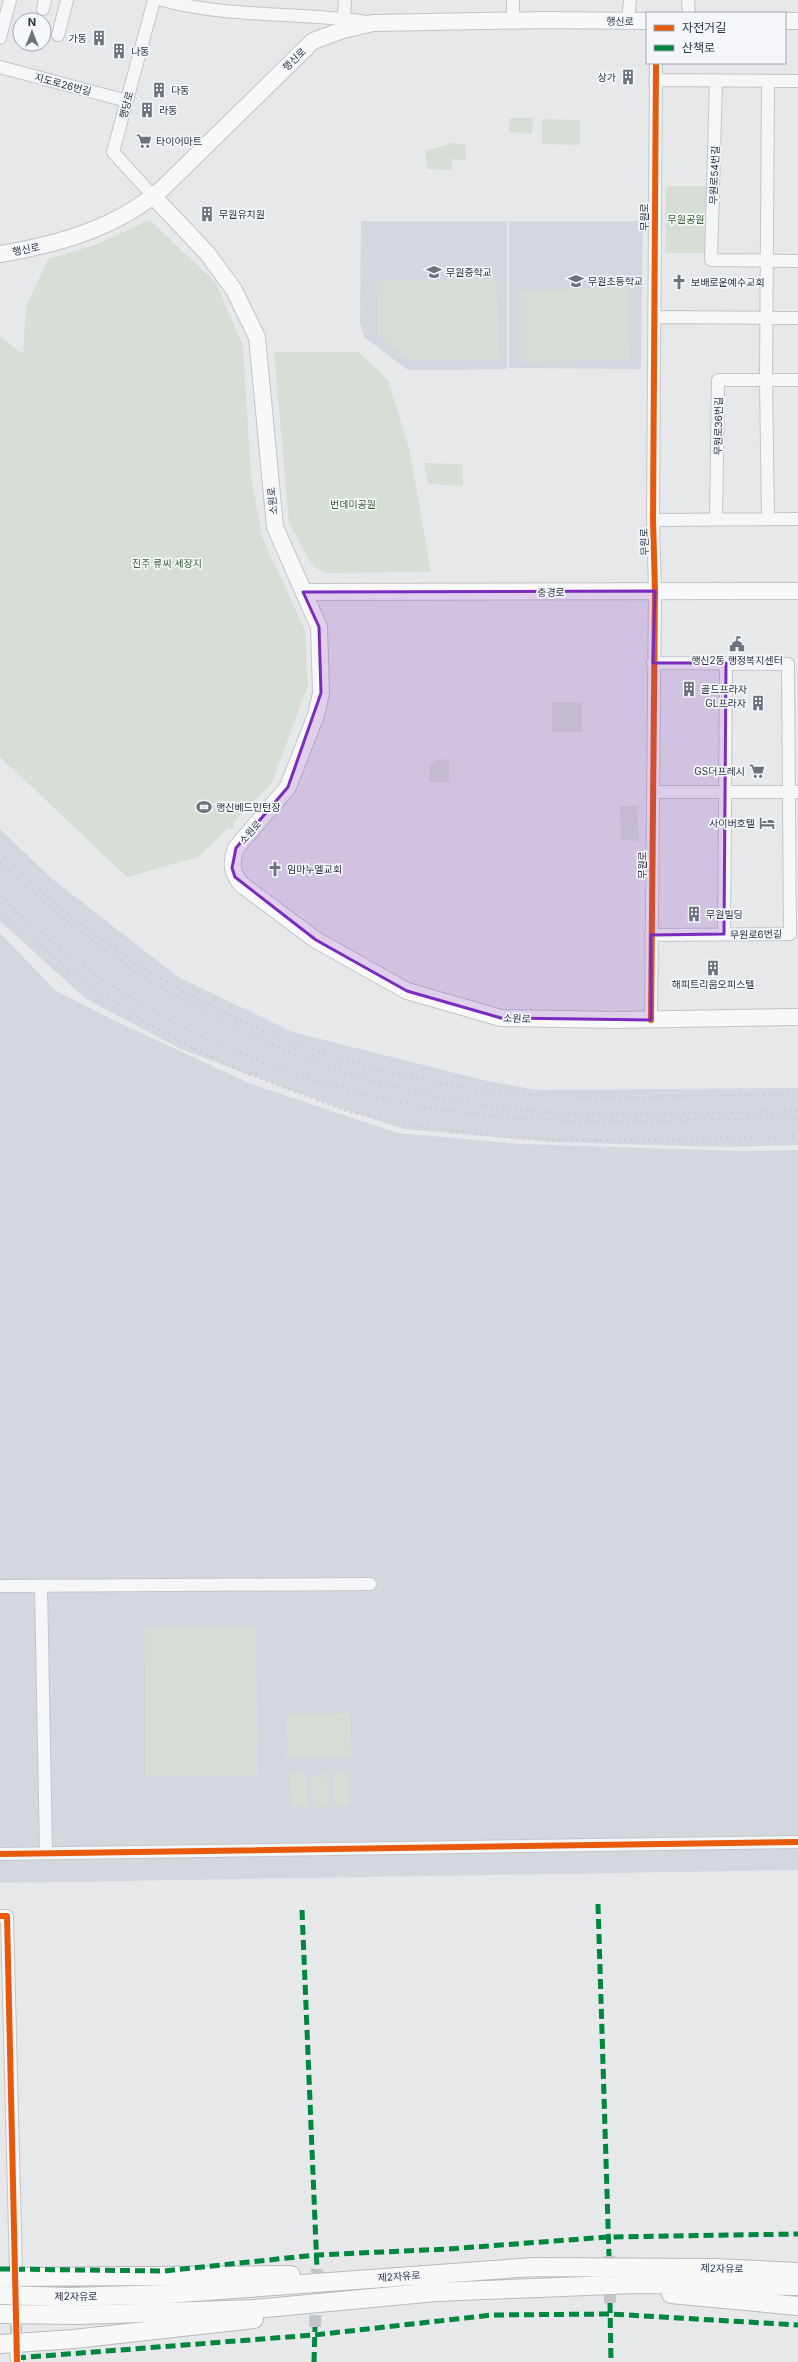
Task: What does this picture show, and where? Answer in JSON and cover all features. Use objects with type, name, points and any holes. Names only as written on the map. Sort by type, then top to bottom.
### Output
[{"type":"highway","points":[[714,2268],[798,2258]]},
{"type":"highway","name":"제2자유로","points":[[0,2295],[70,2297],[166,2294],[265,2288],[436,2273],[533,2267],[714,2268],[798,2272]]},
{"type":"highway","points":[[8,2275],[145,2278],[436,2273]]},
{"type":"highway","points":[[636,2284],[662,2294],[798,2306]]},
{"type":"highway","name":"제2자유로","points":[[0,2314],[172,2313],[307,2306],[436,2292],[636,2284],[798,2286]]},
{"type":"highway","points":[[8,2346],[244,2322],[307,2306]]},
{"type":"main road","name":"행신로","points":[[0,254],[48,245],[87,233],[142,205],[313,41],[373,22],[513,20],[646,21]]},
{"type":"main road","points":[[786,21],[798,21]]},
{"type":"main road","name":"소원로","points":[[153,196],[207,253],[234,290],[257,336],[275,527],[319,627],[321,693],[316,715],[288,787],[236,848],[232,868],[235,877],[241,884],[316,940],[406,991],[501,1018],[651,1020],[798,1017]]},
{"type":"main road","name":"충경로","points":[[303,592],[798,591]]},
{"type":"street","points":[[0,38],[10,0]]},
{"type":"street","points":[[58,35],[67,0]]},
{"type":"street","name":"행당로","points":[[153,196],[113,152],[154,0]]},
{"type":"street","points":[[162,0],[189,7],[344,18],[373,22]]},
{"type":"street","points":[[344,18],[345,0]]},
{"type":"street","points":[[513,0],[513,20]]},
{"type":"street","points":[[628,21],[630,0]]},
{"type":"street","points":[[688,0],[688,12]]},
{"type":"street","name":"무원로","points":[[651,1020],[653,663],[655,591],[653,520],[656,64]]},
{"type":"street","name":"지도로26번길","points":[[0,67],[127,101]]},
{"type":"street","points":[[655,80],[798,81]]},
{"type":"street","name":"무원로54번길","points":[[716,80],[711,260],[798,260]]},
{"type":"street","points":[[768,80],[768,260],[766,317],[768,519]]},
{"type":"street","points":[[654,317],[798,318]]},
{"type":"street","name":"무원로36번길","points":[[716,519],[718,380],[798,380]]},
{"type":"street","points":[[653,520],[798,518]]},
{"type":"street","name":"무원로6번길","points":[[651,935],[790,934],[794,792],[788,664],[653,663]]},
{"type":"street","points":[[724,934],[723,792],[726,664]]},
{"type":"street","points":[[653,792],[794,792]]},
{"type":"street","points":[[0,1586],[370,1584]]},
{"type":"street","points":[[41,1586],[46,1854]]},
{"type":"street","points":[[0,1854],[798,1842]]},
{"type":"street","points":[[4,1916],[8,2275]]},
{"type":"street","points":[[8,2346],[17,2362]]},
{"type":"highlighted area","points":[[655,591],[653,663],[726,663],[724,934],[651,935],[651,1020],[501,1018],[407,991],[316,940],[235,877],[232,868],[236,848],[288,787],[321,693],[319,627],[303,592]]},
{"type":"shaded area","name":"무원중학교","points":[[361,221],[507,221],[507,369],[408,370],[364,337],[360,323]]},
{"type":"shaded area","name":"무원초등학교","points":[[509,221],[643,221],[641,369],[509,368]]},
{"type":"shaded area","points":[[0,829],[51,878],[178,977],[293,1032],[482,1080],[537,1090],[798,1088],[798,1145],[724,1147],[553,1142],[404,1129],[331,1105],[181,1049],[86,999],[0,921]]},
{"type":"shaded area","points":[[0,933],[55,990],[113,1020],[251,1084],[397,1133],[520,1144],[744,1151],[798,1150],[798,1870],[0,1883]]},
{"type":"green space","points":[[510,118],[533,118],[532,134],[509,132]]},
{"type":"green space","points":[[542,119],[580,120],[580,145],[542,144]]},
{"type":"green space","points":[[451,143],[465,144],[466,160],[452,159],[452,170],[427,169],[426,151]]},
{"type":"green space","name":"무원공원","points":[[666,186],[707,186],[705,253],[665,253]]},
{"type":"green space","name":"진주 류씨 세장지","points":[[150,220],[216,283],[243,346],[251,476],[262,537],[305,630],[308,685],[272,783],[234,821],[233,829],[228,828],[198,857],[127,877],[0,757],[0,336],[23,354],[26,307],[48,259],[95,245]]},
{"type":"green space","points":[[497,279],[499,360],[413,361],[378,336],[377,280]]},
{"type":"green space","points":[[627,287],[630,360],[521,362],[521,291]]},
{"type":"green space","name":"번데미공원","points":[[274,352],[358,352],[388,380],[409,448],[431,572],[328,573],[317,569],[310,562],[289,523]]},
{"type":"green space","points":[[424,463],[463,464],[463,486],[428,484]]},
{"type":"green space","points":[[552,702],[582,703],[582,732],[552,732]]},
{"type":"green space","points":[[449,759],[449,782],[429,782],[430,766],[435,760]]},
{"type":"green space","points":[[620,806],[638,806],[639,841],[621,840]]},
{"type":"green space","points":[[257,1628],[258,1776],[146,1777],[145,1629]]},
{"type":"green space","points":[[350,1713],[351,1756],[287,1757],[286,1714]]},
{"type":"green space","points":[[290,1774],[306,1774],[307,1806],[291,1806]]},
{"type":"green space","points":[[327,1774],[328,1806],[313,1807],[312,1775]]},
{"type":"green space","points":[[334,1774],[349,1774],[349,1805],[334,1805]]},
{"type":"tunnel","points":[[609,2256],[610,2303]]},
{"type":"tunnel","points":[[315,2327],[317,2269]]},
{"type":"tunnel","points":[[16,2307],[16,2349]]},
{"type":"railway","points":[[0,853],[50,899],[104,941],[161,979],[222,1011],[284,1039],[349,1061],[415,1079],[482,1090],[521,1094],[600,1097],[798,1094]]},
{"type":"railway","points":[[0,861],[54,910],[112,955],[173,994],[236,1028],[303,1057],[372,1080],[443,1098],[515,1109],[550,1112],[586,1114],[656,1114],[798,1111]]},
{"type":"railway","points":[[0,896],[34,927],[70,956],[108,983],[147,1007],[190,1030],[234,1050],[279,1068],[325,1083],[372,1096],[419,1106],[514,1118],[584,1121],[798,1118]]},
{"type":"railway","points":[[0,910],[67,968],[102,994],[139,1018],[217,1060],[257,1077],[352,1112],[398,1122],[515,1137],[636,1140],[798,1136]]},
{"type":"marked path","points":[[598,1904],[609,2256]]},
{"type":"marked path","points":[[302,1910],[317,2269]]},
{"type":"marked path","points":[[0,2269],[164,2271],[316,2255],[448,2249],[608,2237],[798,2234]]},
{"type":"marked path","points":[[610,2303],[611,2362]]},
{"type":"marked path","points":[[16,2358],[314,2335],[492,2315],[610,2314],[798,2325]]},
{"type":"marked path","points":[[314,2362],[315,2327]]},
{"type":"cycle path","points":[[651,1020],[655,591],[653,520],[656,64]]},
{"type":"cycle path","points":[[0,1854],[798,1842]]},
{"type":"cycle path","points":[[0,1916],[7,1916],[17,2362]]},
{"type":"place","name":"가동","points":[[99,38]]},
{"type":"place","name":"나동","points":[[119,51]]},
{"type":"place","name":"상가","points":[[628,77]]},
{"type":"place","name":"다동","points":[[159,90]]},
{"type":"place","name":"라동","points":[[147,110]]},
{"type":"place","name":"타이어마트","points":[[144,141]]},
{"type":"place","name":"무원유치원","points":[[207,214]]},
{"type":"place","name":"무원중학교","points":[[434,272]]},
{"type":"place","name":"무원초등학교","points":[[576,281]]},
{"type":"place","name":"보배로운예수교회","points":[[679,282]]},
{"type":"place","name":"행신2동 행정복지센터","points":[[737,644]]},
{"type":"place","name":"골드프라자","points":[[689,689]]},
{"type":"place","name":"GL프라자","points":[[758,703]]},
{"type":"place","name":"GS더프레시","points":[[757,771]]},
{"type":"place","name":"행신베드민턴장","points":[[204,807]]},
{"type":"place","name":"사이버호텔","points":[[767,823]]},
{"type":"place","name":"임마누엘교회","points":[[275,869]]},
{"type":"place","name":"무원빌딩","points":[[694,914]]},
{"type":"place","name":"해피트리움오피스텔","points":[[713,968]]}]
